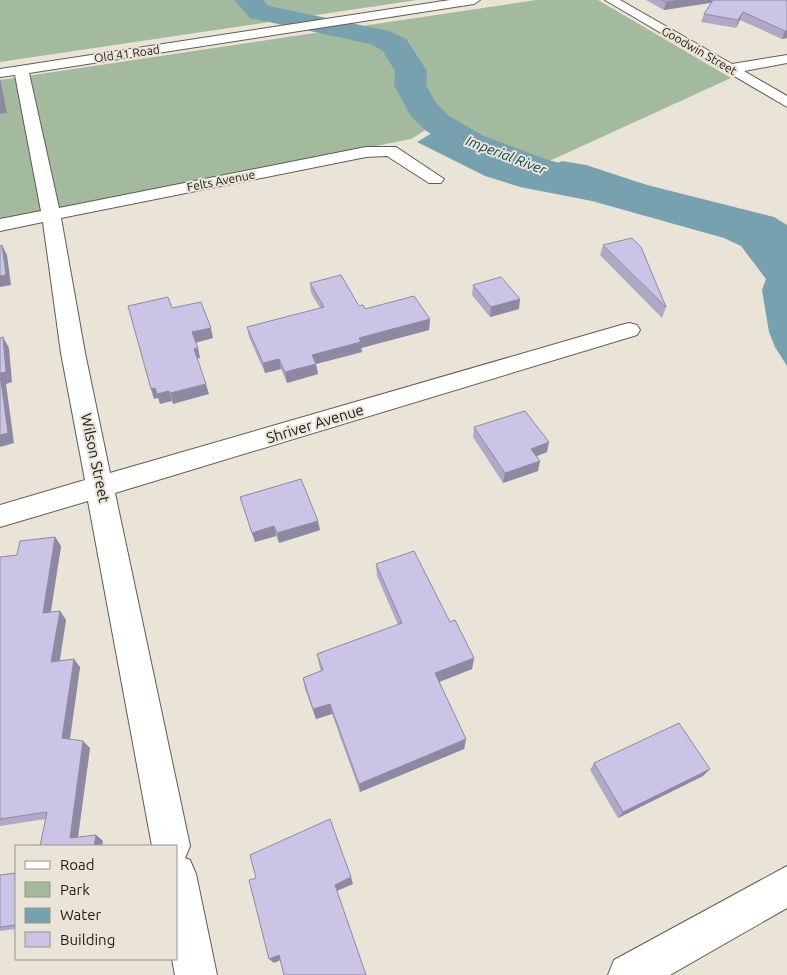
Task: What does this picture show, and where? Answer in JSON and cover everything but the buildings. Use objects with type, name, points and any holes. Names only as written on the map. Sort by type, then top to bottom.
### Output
[{"type":"street","name":"Old 41 Road","points":[[7,70],[215,41],[253,33],[474,0]]},
{"type":"street","name":"Goodwin Street","points":[[611,0],[787,102]]},
{"type":"street","name":"Old 41 Road","points":[[7,70],[212,36],[253,33]]},
{"type":"street","points":[[730,69],[787,58]]},
{"type":"street","name":"Wilson Street","points":[[7,70],[51,215],[74,353],[171,845]]},
{"type":"street","name":"Felts Avenue","points":[[0,226],[366,152],[390,151],[435,179]]},
{"type":"street","name":"Shriver Avenue","points":[[0,516],[629,330]]},
{"type":"street","points":[[178,884],[196,975]]},
{"type":"street","points":[[629,975],[787,886]]},
{"type":"green space","points":[[0,0],[417,0],[0,62]]},
{"type":"green space","points":[[536,0],[598,0],[731,78],[534,168],[471,144],[437,123],[411,139],[0,221],[0,80]]},
{"type":"water","points":[[437,130],[465,148],[530,172],[540,172],[562,161],[586,165],[653,187],[693,209],[787,235],[787,366],[775,347],[769,332],[762,290],[766,279],[741,246],[724,238],[592,201],[520,187],[485,176],[417,142]]},
{"type":"waterway","name":"Imperial River","points":[[247,0],[260,12],[379,37],[395,45],[411,71],[410,85],[422,108],[437,123],[471,144],[534,168],[686,209],[759,226],[787,243]]}]
